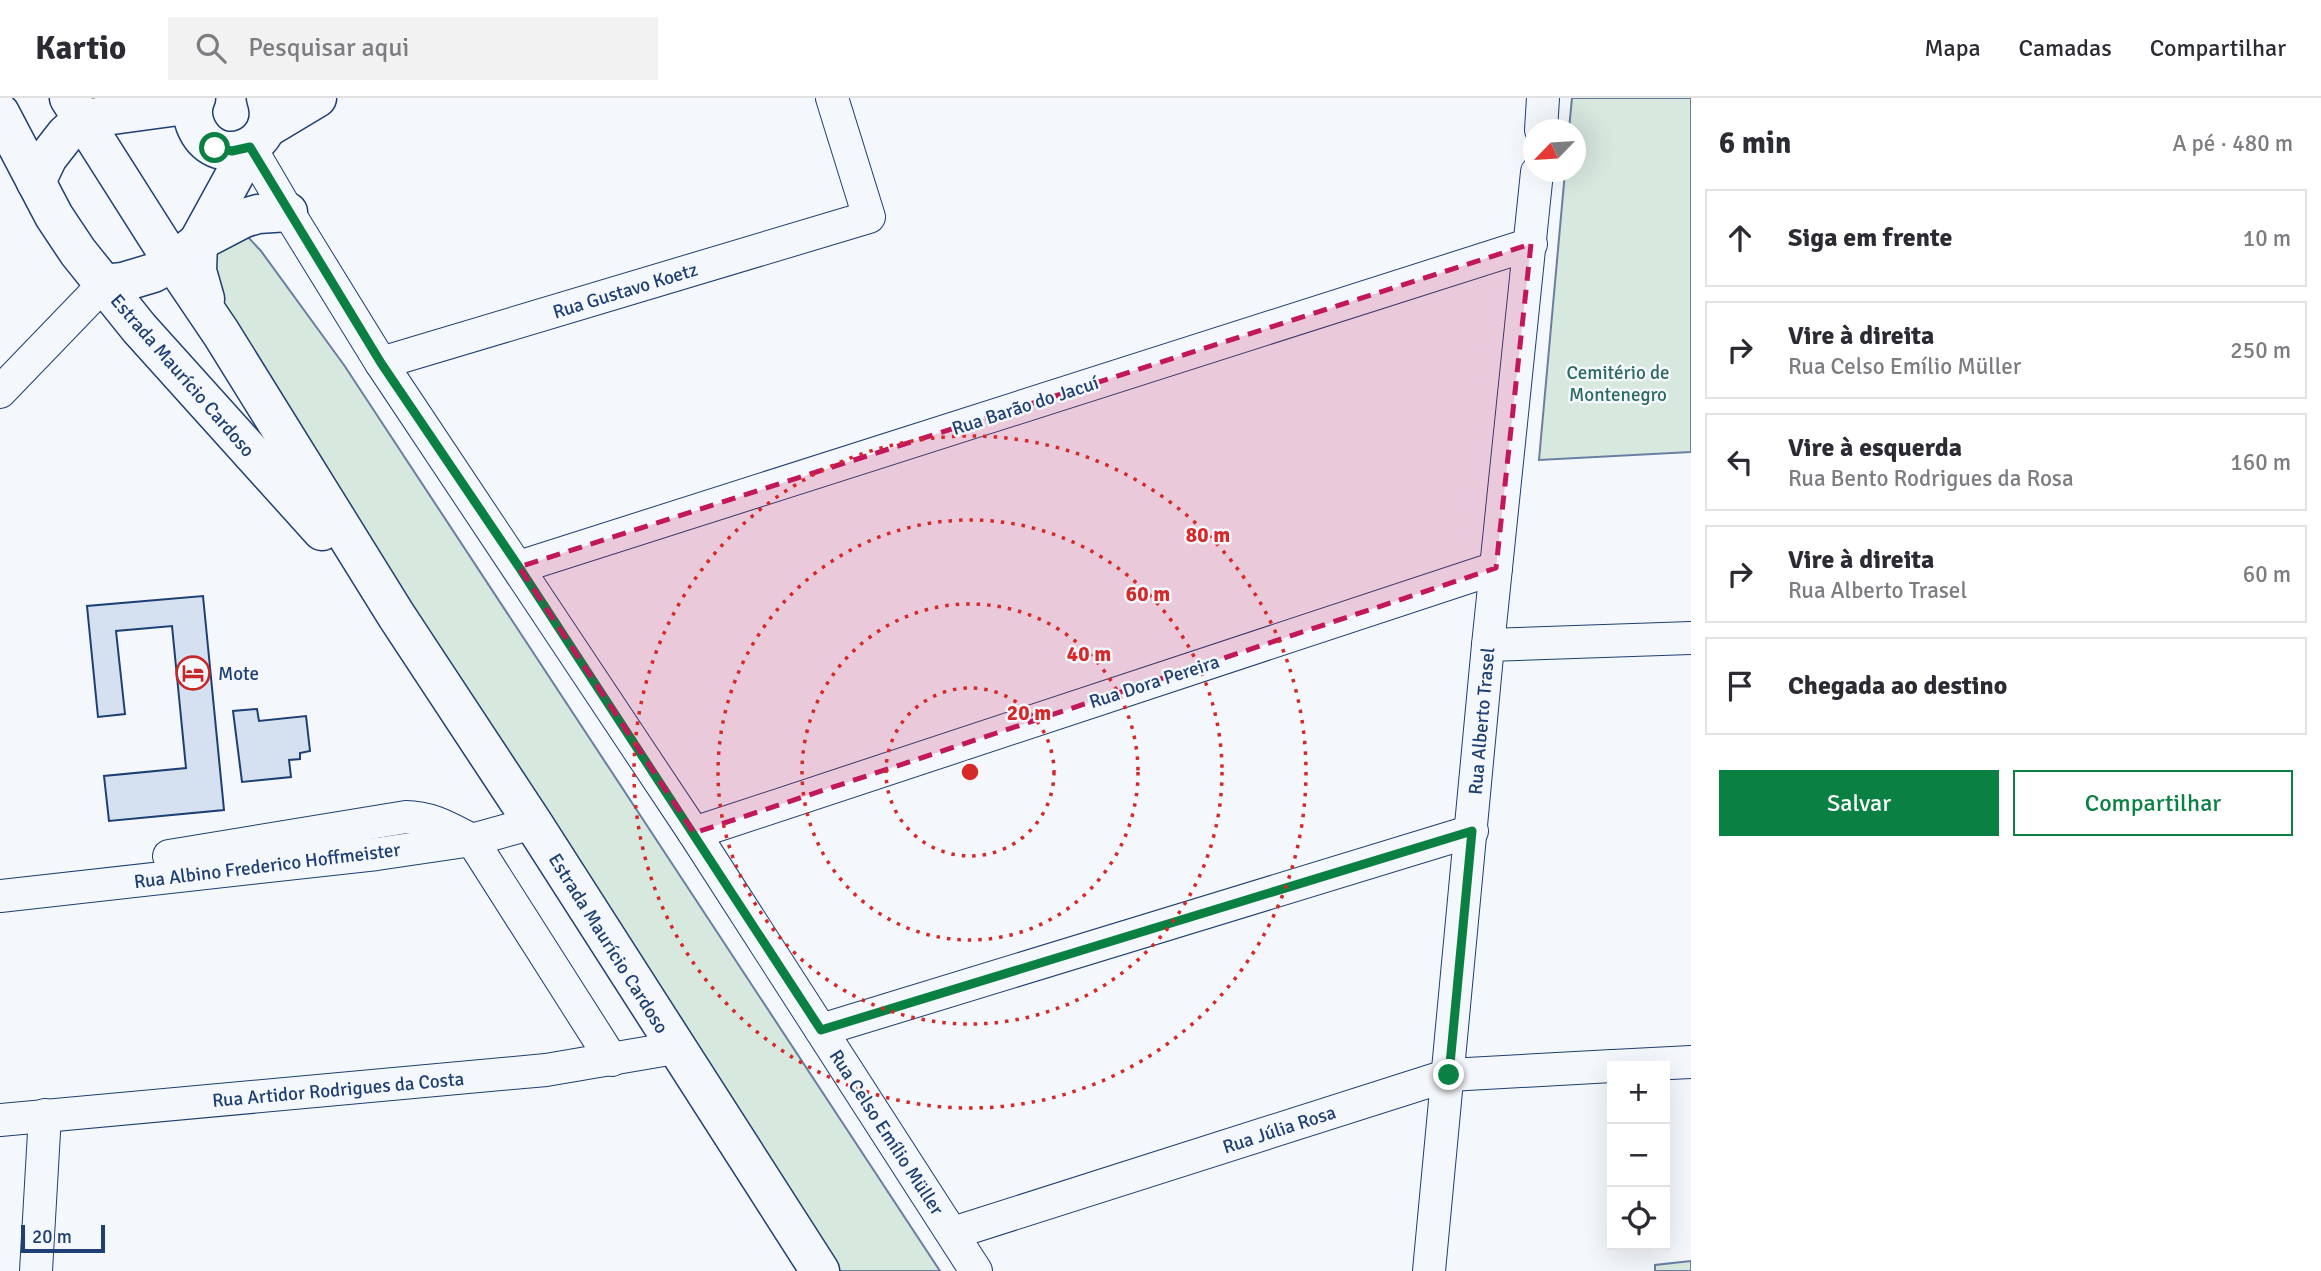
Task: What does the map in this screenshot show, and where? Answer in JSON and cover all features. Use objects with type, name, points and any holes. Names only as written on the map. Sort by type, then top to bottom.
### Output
[{"type":"main road","points":[[36,182],[48,157],[66,134],[76,108],[194,101],[192,120],[202,140],[215,148],[232,151],[261,124],[317,98]]},
{"type":"main road","name":"Estrada Maurício Cardoso","points":[[76,108],[186,252],[221,332],[336,522],[820,1271]]},
{"type":"main road","name":"Estrada Maurício Cardoso","points":[[0,113],[54,216],[104,284],[139,328],[396,615]]},
{"type":"main road","points":[[186,252],[261,124]]},
{"type":"main road","points":[[104,284],[123,282],[153,273],[244,218],[288,212]]},
{"type":"street","name":"Rua Gustavo Koetz","points":[[381,363],[869,217],[832,98]]},
{"type":"street","points":[[1542,119],[1543,98]]},
{"type":"street","name":"Rua Celso Emílio Müller","points":[[261,124],[288,212],[381,363],[694,834],[976,1271]]},
{"type":"street","name":"Rua Alberto Trasel","points":[[1429,1271],[1488,645],[1536,182]]},
{"type":"street","name":"Rua Barão do Jacuí","points":[[519,567],[1531,244]]},
{"type":"street","points":[[0,392],[104,284]]},
{"type":"street","name":"Rua Dora Pereira","points":[[694,834],[1496,568]]},
{"type":"street","points":[[1488,645],[1691,638]]},
{"type":"street","points":[[169,856],[406,817],[433,821],[472,840],[611,1060]]},
{"type":"street","name":"Rua Albino Frederico Hoffmeister","points":[[0,896],[377,854],[472,840],[533,823]]},
{"type":"street","points":[[821,1030],[1472,831]]},
{"type":"street","name":"Rua Artidor Rodrigues da Costa","points":[[0,1120],[532,1071],[675,1048]]},
{"type":"street","name":"Rua Júlia Rosa","points":[[1670,1063],[1691,1062]]},
{"type":"street","name":"Rua Júlia Rosa","points":[[953,1233],[1449,1075],[1607,1066]]},
{"type":"street","points":[[36,1271],[45,1115]]},
{"type":"highlighted area","points":[[1531,244],[1496,568],[694,833],[519,567]]},
{"type":"green space","name":"Cemitério de Montenegro","points":[[1572,98],[1691,98],[1691,452],[1539,460],[1564,182],[1586,182],[1586,119],[1570,119]]},
{"type":"green space","points":[[229,236],[247,236],[261,251],[344,365],[940,1271],[834,1271],[209,287],[210,260]]},
{"type":"green space","points":[[1691,1261],[1691,1271],[1655,1271],[1655,1265]]},
{"type":"building","name":"Mote","points":[[203,596],[224,810],[109,821],[104,776],[186,768],[172,626],[116,631],[125,714],[98,717],[87,606]]},
{"type":"building","points":[[257,709],[259,721],[306,716],[310,751],[300,753],[300,759],[289,760],[291,777],[242,782],[233,711]]},
{"type":"place","name":"Mote","points":[[193,673]]},
{"type":"route","points":[[215,148],[232,151],[250,147],[381,363],[519,567],[821,1030],[1472,831],[1449,1075]]}]
